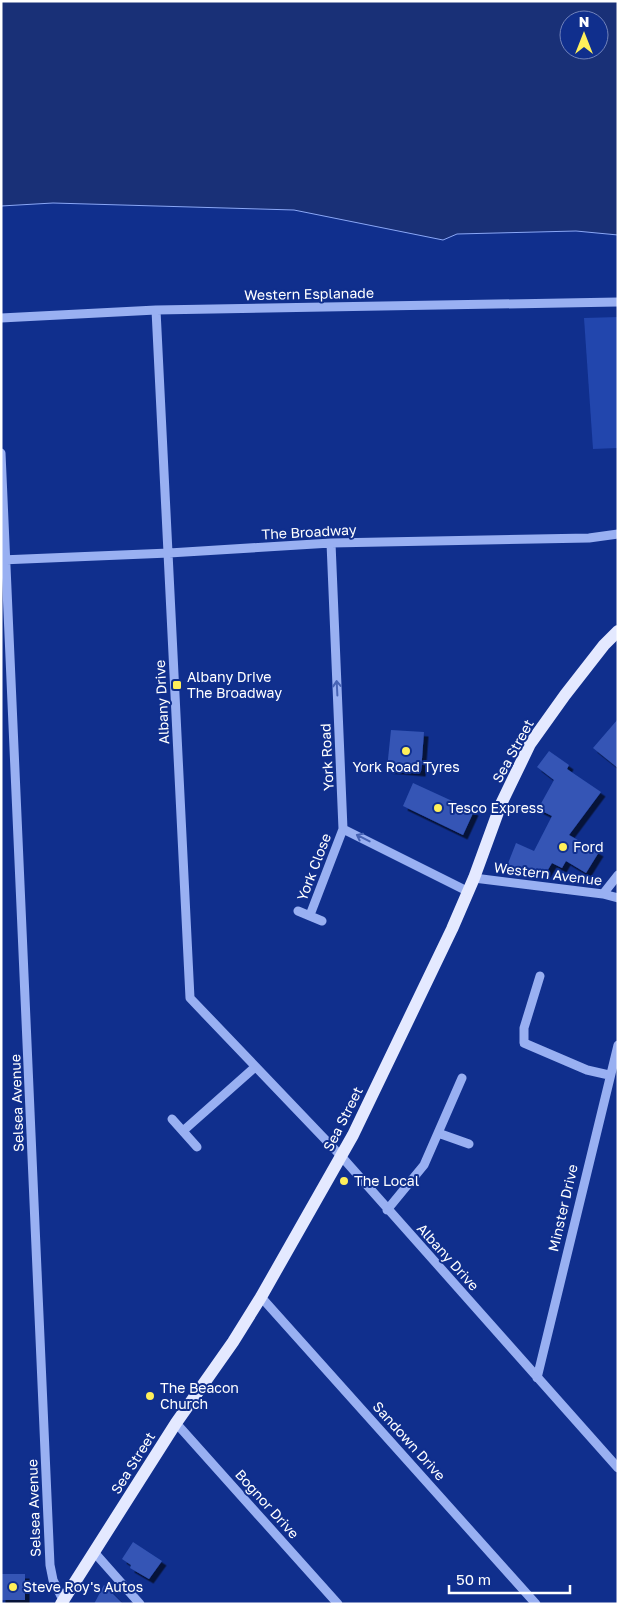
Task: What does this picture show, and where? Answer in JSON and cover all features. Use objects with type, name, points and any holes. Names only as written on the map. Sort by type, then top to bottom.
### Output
[{"type":"main road","name":"Sea Street","points":[[62,1602],[176,1423],[234,1342],[261,1297],[341,1156],[410,1019],[474,878],[501,804],[530,744],[604,645],[618,632]]},
{"type":"street","name":"Western Esplanade","points":[[1,318],[156,310],[618,302]]},
{"type":"street","name":"Albany Drive","points":[[156,310],[190,998],[341,1156],[618,1468]]},
{"type":"street","name":"Selsea Avenue","points":[[1,453],[4,560],[50,1565],[53,1580],[62,1602]]},
{"type":"street","name":"The Broadway","points":[[4,560],[169,553],[331,543],[589,538],[618,534]]},
{"type":"street","name":"York Road","points":[[331,543],[344,829]]},
{"type":"street","points":[[344,829],[468,892]]},
{"type":"street","name":"York Close","points":[[310,915],[344,829]]},
{"type":"street","points":[[602,894],[618,875]]},
{"type":"street","name":"Western Avenue","points":[[474,878],[602,894],[618,898]]},
{"type":"street","name":"York Close","points":[[298,910],[322,920]]},
{"type":"street","points":[[540,976],[524,1028],[524,1043],[587,1070],[609,1075]]},
{"type":"street","name":"Minster Drive","points":[[537,1378],[609,1075],[618,1045]]},
{"type":"street","points":[[183,1131],[254,1067]]},
{"type":"street","points":[[387,1210],[424,1165],[462,1078]]},
{"type":"street","points":[[172,1120],[197,1147]]},
{"type":"street","points":[[438,1133],[469,1144]]},
{"type":"street","name":"Sandown Drive","points":[[261,1297],[536,1604]]},
{"type":"street","name":"Bognor Drive","points":[[176,1423],[338,1604]]},
{"type":"street","points":[[94,1552],[140,1604]]},
{"type":"shaded area","points":[[1,1],[618,1],[618,235],[576,231],[457,234],[443,240],[294,210],[53,203],[1,206]]},
{"type":"shaded area","points":[[618,317],[617,448],[593,449],[584,318]]},
{"type":"building","points":[[618,719],[618,768],[593,748]]},
{"type":"building","name":"York Road Tyres","points":[[391,730],[424,732],[421,772],[387,769]]},
{"type":"building","points":[[549,751],[569,765],[567,769],[601,792],[569,835],[599,852],[586,873],[566,861],[562,868],[552,863],[546,873],[507,866],[516,843],[534,851],[552,816],[538,809],[554,780],[537,767]]},
{"type":"building","name":"Tesco Express","points":[[413,783],[474,811],[463,835],[403,806]]},
{"type":"building","points":[[133,1542],[162,1561],[149,1579],[130,1568],[131,1565],[122,1559]]},
{"type":"building","name":"Steve Roy's Autos","points":[[1,1574],[25,1574],[25,1600],[1,1600]]},
{"type":"building","points":[[104,1585],[123,1604],[94,1604]]},
{"type":"place","name":"Albany Drive The Broadway","points":[[177,685]]},
{"type":"place","name":"York Road Tyres","points":[[406,751]]},
{"type":"place","name":"Tesco Express","points":[[438,808]]},
{"type":"place","name":"Ford","points":[[563,847]]},
{"type":"place","name":"The Local","points":[[344,1181]]},
{"type":"place","name":"The Beacon Church","points":[[150,1396]]},
{"type":"place","name":"Steve Roy's Autos","points":[[13,1587]]}]
